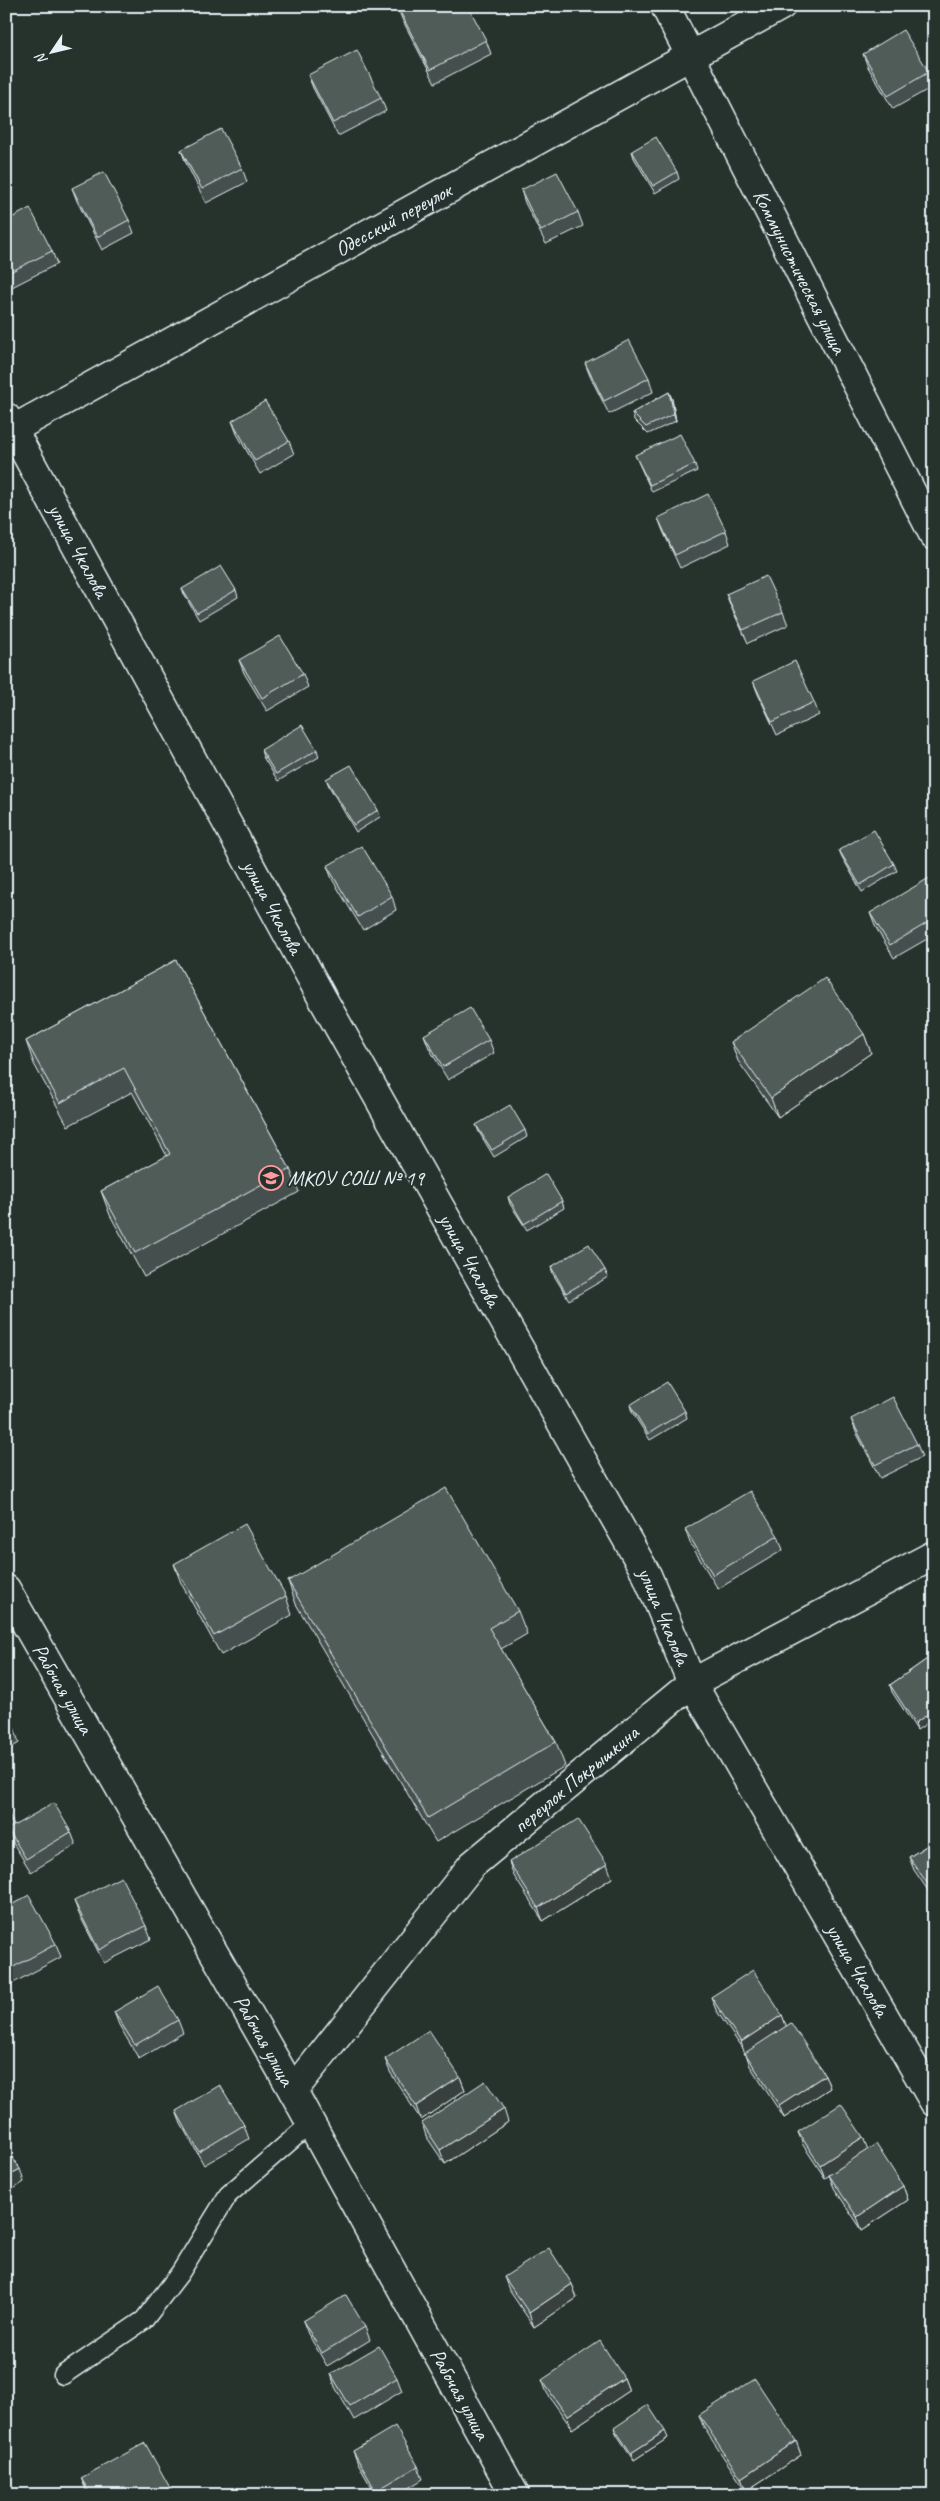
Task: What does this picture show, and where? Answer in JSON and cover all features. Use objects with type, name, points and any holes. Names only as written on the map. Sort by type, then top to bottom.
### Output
[{"type":"street","name":"Коммунистическая улица","points":[[665,6],[934,536]]},
{"type":"street","name":"Одесский переулок","points":[[8,426],[781,6]]},
{"type":"street","name":"улица Чкалова","points":[[8,426],[320,994],[647,1575],[692,1683],[934,2102]]},
{"type":"street","name":"переулок Покрышкина","points":[[293,2092],[472,1865],[692,1683],[934,1555]]},
{"type":"street","name":"Рабочая улица","points":[[6,1589],[311,2124],[515,2495]]},
{"type":"lane","points":[[63,2375],[144,2320],[180,2273],[228,2195],[311,2124]]},
{"type":"building","points":[[397,6],[468,6],[486,40],[430,70]]},
{"type":"building","points":[[903,30],[929,72],[888,96],[863,54]]},
{"type":"building","points":[[357,50],[381,98],[333,123],[308,75]]},
{"type":"building","points":[[221,129],[242,168],[202,189],[181,150]]},
{"type":"building","points":[[656,137],[677,172],[653,186],[632,151]]},
{"type":"building","points":[[104,172],[129,220],[97,237],[72,188]]},
{"type":"building","points":[[557,172],[578,212],[541,231],[521,190]]},
{"type":"building","points":[[30,208],[52,251],[6,274],[6,221]]},
{"type":"building","points":[[629,340],[649,378],[604,401],[585,363]]},
{"type":"building","points":[[669,392],[674,414],[646,427],[632,413]]},
{"type":"building","points":[[265,401],[289,441],[255,461],[232,421]]},
{"type":"building","points":[[680,434],[695,464],[650,485],[635,455]]},
{"type":"building","points":[[708,494],[726,531],[675,555],[658,518]]},
{"type":"building","points":[[221,566],[236,590],[197,613],[182,589]]},
{"type":"building","points":[[766,576],[783,612],[743,630],[726,594]]},
{"type":"building","points":[[280,636],[303,674],[262,698],[239,660]]},
{"type":"building","points":[[795,661],[814,702],[772,722],[753,681]]},
{"type":"building","points":[[302,725],[317,750],[276,774],[261,750]]},
{"type":"building","points":[[351,765],[378,810],[354,825],[326,779]]},
{"type":"building","points":[[874,830],[894,864],[860,885],[839,850]]},
{"type":"building","points":[[362,846],[392,896],[358,917],[327,866]]},
{"type":"building","points":[[929,878],[934,886],[934,919],[890,945],[870,913]]},
{"type":"building","points":[[176,960],[290,1169],[135,1253],[101,1191],[170,1154],[124,1068],[60,1103],[26,1041]]},
{"type":"building","points":[[825,978],[864,1034],[771,1098],[731,1042]]},
{"type":"building","points":[[470,1008],[489,1040],[443,1067],[424,1035]]},
{"type":"building","points":[[510,1105],[525,1130],[492,1150],[476,1125]]},
{"type":"building","points":[[546,1174],[562,1201],[524,1224],[508,1197]]},
{"type":"building","points":[[589,1244],[605,1270],[566,1293],[551,1267]]},
{"type":"building","points":[[667,1382],[685,1411],[648,1434],[630,1405]]},
{"type":"building","points":[[893,1397],[917,1444],[875,1465],[851,1419]]},
{"type":"building","points":[[446,1488],[518,1611],[489,1628],[556,1742],[428,1818],[288,1581]]},
{"type":"building","points":[[750,1491],[778,1536],[713,1575],[685,1529]]},
{"type":"building","points":[[245,1524],[286,1596],[214,1636],[174,1564]]},
{"type":"building","points":[[930,1657],[934,1663],[934,1710],[915,1723],[890,1685]]},
{"type":"building","points":[[6,1716],[15,1730],[6,1735]]},
{"type":"building","points":[[54,1803],[71,1832],[26,1859],[8,1829]]},
{"type":"building","points":[[6,1808],[12,1821],[6,1824]]},
{"type":"building","points":[[578,1819],[607,1864],[538,1908],[509,1862]]},
{"type":"building","points":[[934,1841],[934,1893],[909,1857]]},
{"type":"building","points":[[121,1877],[146,1926],[99,1950],[74,1901]]},
{"type":"building","points":[[29,1895],[56,1944],[6,1971],[6,1908]]},
{"type":"building","points":[[753,1970],[782,2015],[741,2042],[711,1997]]},
{"type":"building","points":[[158,1986],[178,2020],[135,2045],[114,2012]]},
{"type":"building","points":[[791,2023],[825,2075],[779,2105],[745,2053]]},
{"type":"building","points":[[429,2030],[460,2077],[416,2106],[385,2059]]},
{"type":"building","points":[[485,2081],[504,2109],[440,2150],[422,2123]]},
{"type":"building","points":[[220,2085],[244,2125],[199,2152],[176,2111]]},
{"type":"building","points":[[841,2104],[863,2137],[820,2165],[798,2132]]},
{"type":"building","points":[[876,2144],[903,2186],[857,2217],[829,2175]]},
{"type":"building","points":[[6,2148],[20,2169],[6,2177]]},
{"type":"building","points":[[549,2248],[572,2284],[529,2313],[504,2277]]},
{"type":"building","points":[[346,2295],[365,2327],[322,2353],[303,2321]]},
{"type":"building","points":[[600,2341],[624,2378],[567,2416],[542,2380]]},
{"type":"building","points":[[379,2346],[397,2378],[350,2406],[331,2374]]},
{"type":"building","points":[[755,2379],[796,2441],[741,2478],[699,2415]]},
{"type":"building","points":[[648,2405],[665,2431],[631,2453],[614,2428]]},
{"type":"building","points":[[395,2426],[418,2466],[376,2491],[353,2451]]},
{"type":"building","points":[[145,2443],[174,2495],[91,2495],[81,2478]]},
{"type":"place","name":"МКОУ СОШ № 19","points":[[271,1178]]}]
